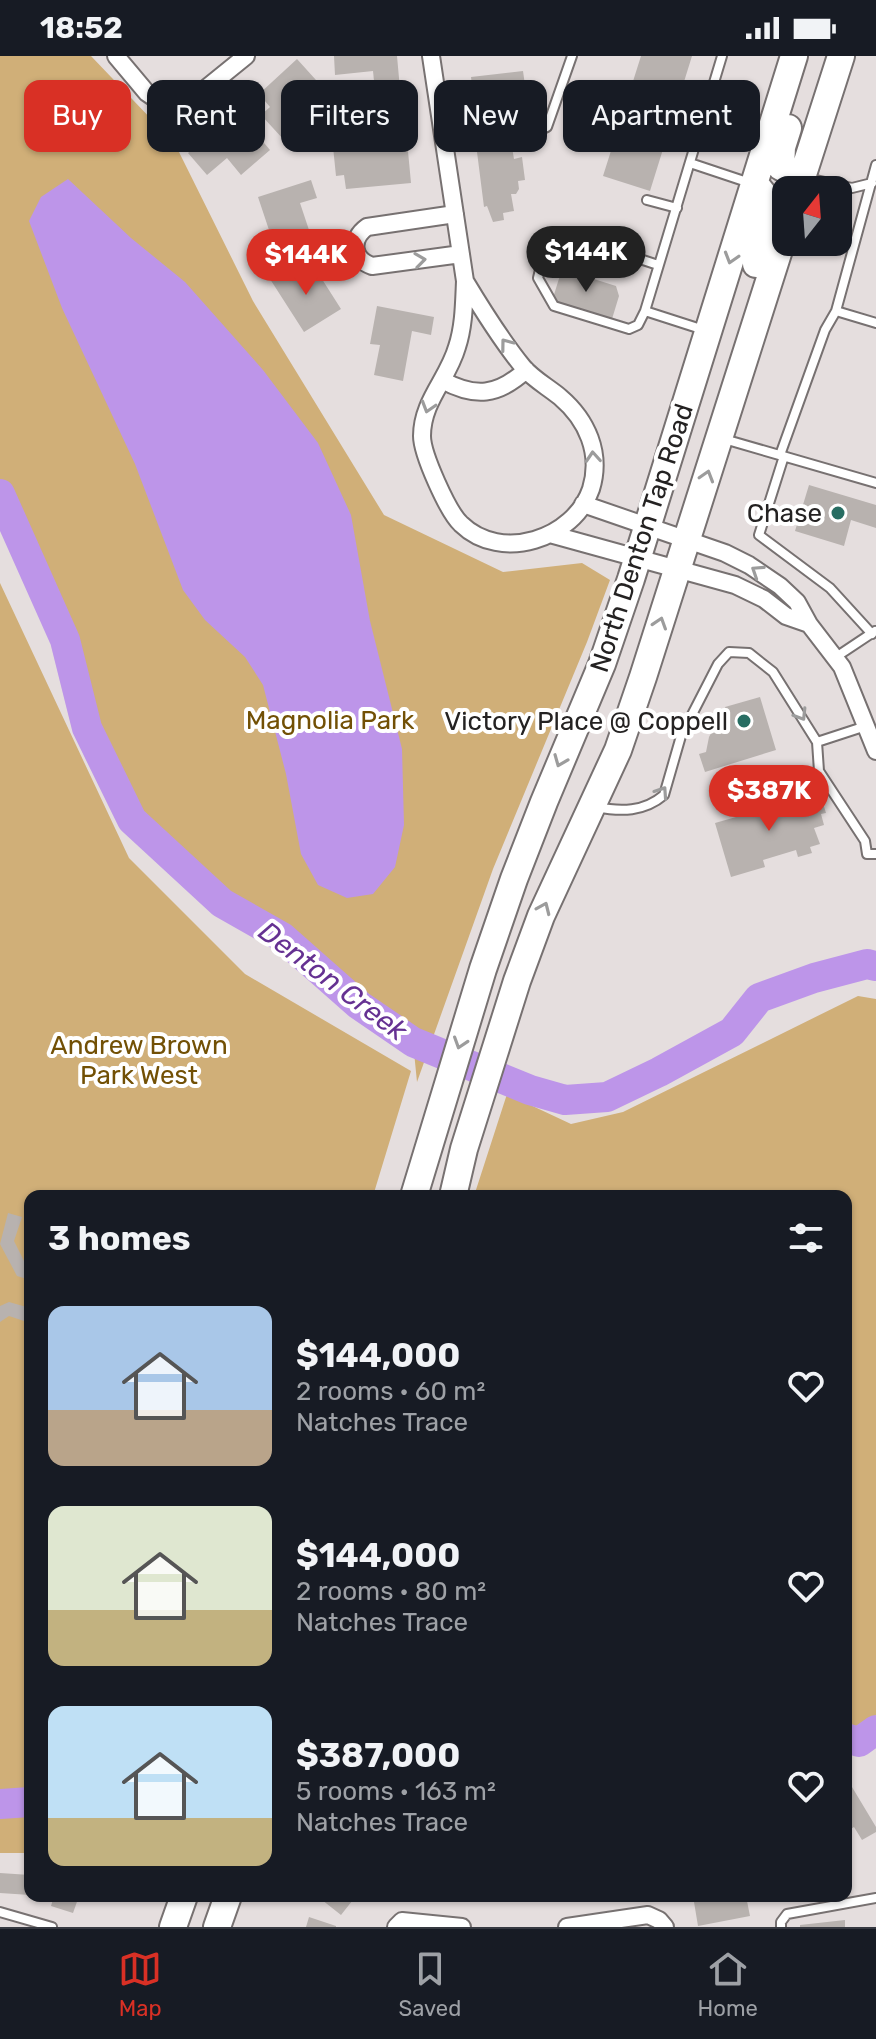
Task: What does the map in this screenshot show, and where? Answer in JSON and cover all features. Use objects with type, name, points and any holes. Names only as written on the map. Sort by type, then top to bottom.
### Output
[{"type":"main road","name":"North Denton Tap Road","points":[[416,1190],[483,969],[544,802],[602,664],[794,56]]},
{"type":"main road","points":[[792,176],[781,167],[780,160],[807,71],[806,56]]},
{"type":"main road","points":[[802,176],[841,56]]},
{"type":"main road","points":[[755,184],[772,205],[750,282],[748,300],[756,321]]},
{"type":"main road","name":"North Denton Tap Road","points":[[454,1190],[464,1149],[517,981],[541,916],[618,750],[777,256]]},
{"type":"main road","points":[[173,1927],[182,1902]]},
{"type":"street","points":[[116,56],[147,93],[166,106],[188,103],[246,56]]},
{"type":"street","points":[[431,56],[435,80]]},
{"type":"street","points":[[446,152],[465,281],[464,313],[457,349],[431,396],[422,438],[436,481],[461,524],[483,537],[509,544],[535,541],[559,530],[578,513],[583,504],[590,490],[595,464],[591,438],[579,415],[526,370],[491,324],[465,281]]},
{"type":"street","points":[[455,214],[367,227],[357,236],[355,249],[360,260],[372,266],[461,254]]},
{"type":"street","points":[[442,380],[458,389],[477,393],[495,391],[512,383],[526,370]]},
{"type":"street","points":[[583,504],[725,553],[780,586],[797,602],[809,624],[836,657],[876,751]]},
{"type":"street","points":[[550,534],[735,585],[764,599],[786,616],[809,624]]},
{"type":"street","points":[[567,1927],[648,1915],[665,1927]]},
{"type":"street","points":[[399,1924],[462,1927]]},
{"type":"lane","points":[[547,127],[572,56]]},
{"type":"lane","points":[[658,265],[552,232],[538,278],[554,306],[629,329],[638,325],[645,311],[722,56]]},
{"type":"lane","points":[[690,163],[755,184]]},
{"type":"lane","points":[[836,657],[874,632],[830,588],[759,535],[825,330],[836,311],[876,165]]},
{"type":"lane","points":[[852,188],[873,183]]},
{"type":"lane","points":[[647,200],[677,208]]},
{"type":"lane","points":[[645,311],[708,331]]},
{"type":"lane","points":[[836,311],[876,323]]},
{"type":"lane","points":[[719,437],[876,483]]},
{"type":"lane","points":[[592,806],[613,810],[643,808],[664,795],[681,736],[718,664],[729,652],[749,653],[773,672],[817,742],[819,771],[865,841],[867,854],[876,854]]},
{"type":"lane","points":[[817,742],[866,726]]},
{"type":"lane","points":[[781,1927],[787,1914],[876,1898]]},
{"type":"lane","points":[[0,1912],[52,1927]]},
{"type":"green space","name":"Magnolia Park","points":[[0,56],[91,56],[114,80],[24,80],[24,152],[131,152],[131,98],[147,115],[147,152],[179,152],[253,301],[384,515],[503,572],[582,563],[610,580],[493,869],[417,1082],[413,1042],[359,1005],[282,937],[222,903],[132,820],[87,728],[65,640],[0,494]]},
{"type":"green space","name":"Andrew Brown Park West","points":[[0,583],[129,858],[245,974],[411,1071],[375,1190],[24,1190],[24,1853],[0,1853]]},
{"type":"green space","points":[[858,996],[876,999],[876,1745],[852,1753],[852,1190],[476,1190],[507,1094],[571,1124],[623,1112]]},
{"type":"shaded area","points":[[68,179],[131,238],[185,282],[263,370],[318,443],[351,515],[370,621],[402,749],[404,825],[395,867],[373,894],[347,898],[318,885],[301,854],[286,774],[263,685],[245,657],[205,620],[183,590],[135,464],[62,308],[29,221],[41,197]]},
{"type":"building","points":[[334,56],[397,56],[399,80],[374,80],[373,71],[335,75]]},
{"type":"building","points":[[641,56],[692,56],[685,80],[633,80]]},
{"type":"building","points":[[297,59],[316,80],[281,80],[281,137],[265,119],[265,111],[270,107],[265,101],[265,88]]},
{"type":"building","points":[[523,71],[524,80],[471,80],[471,77]]},
{"type":"building","points":[[265,144],[270,150],[241,175],[227,158],[207,175],[188,153],[265,152]]},
{"type":"building","points":[[334,152],[408,152],[411,183],[346,189],[344,175],[336,176]]},
{"type":"building","points":[[477,152],[513,152],[514,159],[522,157],[525,180],[518,181],[519,189],[516,194],[511,194],[514,211],[503,213],[504,220],[493,222],[487,206],[484,207]]},
{"type":"building","points":[[611,152],[662,152],[650,191],[603,176]]},
{"type":"building","points":[[311,180],[317,198],[300,203],[313,242],[277,254],[258,197]]},
{"type":"building","points":[[313,265],[341,309],[304,332],[270,279],[289,267],[295,277]]},
{"type":"building","points":[[562,269],[616,286],[619,296],[612,319],[552,301]]},
{"type":"building","points":[[377,306],[434,317],[431,335],[412,331],[403,381],[374,375],[380,345],[370,344]]},
{"type":"building","name":"Chase","points":[[809,485],[876,505],[876,528],[851,520],[844,546],[795,531]]},
{"type":"building","points":[[760,697],[776,750],[705,772],[699,754],[706,752],[716,724],[727,713],[725,707]]},
{"type":"building","points":[[790,796],[792,803],[811,797],[813,803],[822,800],[826,813],[821,814],[824,825],[814,828],[820,844],[810,847],[812,853],[798,857],[796,850],[763,860],[765,867],[731,877],[715,823],[736,817],[734,809],[755,803],[757,808]]},
{"type":"building","points":[[8,1213],[22,1217],[14,1241],[24,1261],[24,1278],[17,1276],[0,1244]]},
{"type":"building","points":[[9,1302],[24,1306],[24,1321],[9,1316],[0,1322],[0,1306]]},
{"type":"building","points":[[852,1787],[876,1832],[862,1840],[854,1827]]},
{"type":"building","points":[[0,1873],[24,1875],[24,1895],[0,1893]]},
{"type":"building","points":[[52,1902],[77,1902],[73,1913],[51,1906]]},
{"type":"building","points":[[325,1902],[351,1902],[341,1915]]},
{"type":"building","points":[[694,1902],[747,1902],[750,1916],[698,1926]]},
{"type":"building","points":[[309,1917],[336,1926],[336,1927],[306,1927]]},
{"type":"building","points":[[845,1920],[845,1927],[800,1927],[800,1925]]},
{"type":"waterway","name":"Denton Creek","points":[[0,494],[65,640],[87,728],[132,820],[222,903],[282,937],[359,1005],[413,1042],[530,1090],[565,1100],[607,1097],[732,1032],[759,998],[814,978],[867,964],[876,966]]},
{"type":"waterway","points":[[852,1740],[859,1742],[876,1730]]},
{"type":"waterway","points":[[0,1804],[24,1802]]},
{"type":"place","name":"Chase","points":[[838,513]]},
{"type":"place","name":"Victory Place @ Coppell","points":[[744,721]]}]
